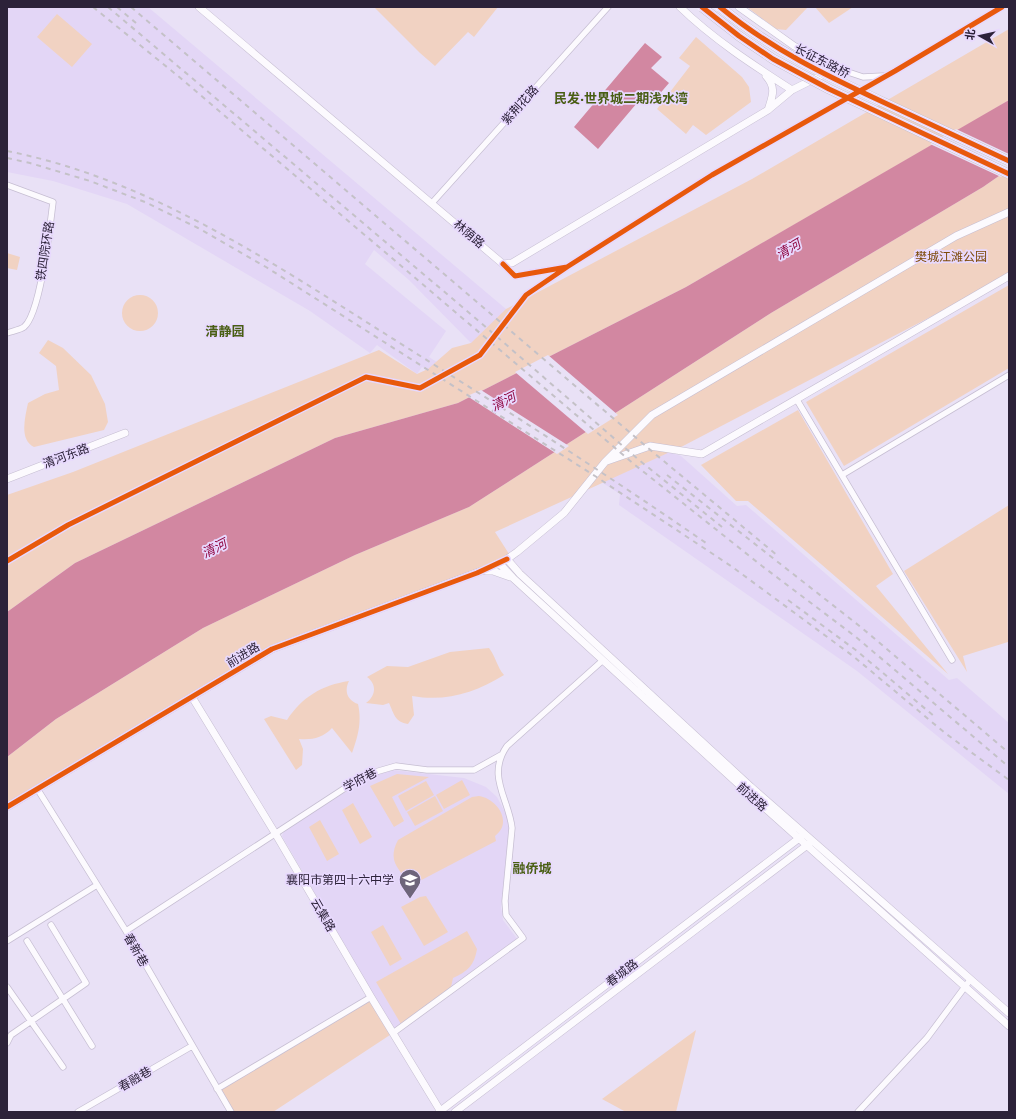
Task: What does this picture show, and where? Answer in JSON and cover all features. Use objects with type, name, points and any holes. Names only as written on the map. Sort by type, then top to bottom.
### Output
[{"type":"main road","name":"长征东路桥","points":[[702,7],[739,36],[773,59],[829,89],[1009,174]]},
{"type":"main road","name":"长征东路桥","points":[[720,7],[744,27],[778,49],[833,78],[1009,161]]},
{"type":"street","name":"林荫路","points":[[199,7],[503,264]]},
{"type":"street","name":"紫荆花路","points":[[432,203],[608,7]]},
{"type":"street","points":[[680,7],[692,19],[759,69],[792,90]]},
{"type":"street","points":[[739,7],[794,46],[836,68],[863,77],[883,76],[895,71]]},
{"type":"street","points":[[7,561],[68,526],[366,377],[420,388],[480,354],[526,295],[566,267],[712,175],[895,71],[1002,7]]},
{"type":"street","points":[[503,264],[512,264],[768,110],[792,90],[836,68]]},
{"type":"street","points":[[759,69],[772,82],[774,90],[768,110]]},
{"type":"street","name":"铁四院环路","points":[[7,185],[53,202],[44,268],[32,313],[24,327],[7,333]]},
{"type":"street","points":[[507,559],[564,512],[605,462],[652,415],[956,236],[1009,212]]},
{"type":"street","points":[[503,264],[515,276],[566,267]]},
{"type":"street","points":[[605,462],[650,446],[702,454],[1009,276]]},
{"type":"street","points":[[842,475],[1009,375]]},
{"type":"street","points":[[797,400],[952,660]]},
{"type":"street","name":"清河东路","points":[[7,479],[125,433]]},
{"type":"street","points":[[517,552],[516,562],[520,574]]},
{"type":"street","name":"前进路","points":[[7,807],[38,790],[272,649],[480,572],[500,564],[507,559],[520,574],[751,787],[1009,1013]]},
{"type":"street","name":"前进路","points":[[500,564],[512,578],[602,661],[1009,1026]]},
{"type":"street","points":[[480,572],[493,571],[512,578]]},
{"type":"street","points":[[393,1033],[523,938],[506,914],[505,901],[512,828],[511,817],[501,792],[499,770],[501,755],[507,746],[602,661]]},
{"type":"street","name":"云集路","points":[[192,697],[275,832],[441,1112]]},
{"type":"street","name":"学府巷","points":[[126,932],[275,832],[365,775],[380,769],[396,766],[428,770],[474,770],[501,755]]},
{"type":"street","name":"春新巷","points":[[38,790],[126,932],[231,1112]]},
{"type":"street","name":"春城路","points":[[441,1112],[805,833]]},
{"type":"street","name":"春城路","points":[[455,1112],[813,840]]},
{"type":"street","points":[[7,940],[97,885]]},
{"type":"street","points":[[7,1043],[11,1035],[86,983],[50,925]]},
{"type":"street","points":[[27,941],[64,998],[92,1046]]},
{"type":"street","points":[[858,1112],[927,1038],[970,980]]},
{"type":"street","points":[[7,987],[30,1022],[63,1067]]},
{"type":"street","points":[[217,1089],[372,997]]},
{"type":"street","name":"春融巷","points":[[78,1112],[192,1046]]},
{"type":"shaded area","points":[[7,7],[148,7],[506,309],[505,318],[658,449],[681,456],[737,506],[746,505],[949,680],[957,678],[1009,723],[1009,794],[857,671],[619,505],[620,494],[422,367],[417,374],[377,345],[370,353],[310,311],[127,204],[53,181],[7,172]],"holes":[[[374,250],[409,280],[471,343],[482,344],[621,463],[611,474],[429,357],[446,331],[365,264]]]},
{"type":"shaded area","name":"襄阳市第四十六中学","points":[[393,770],[464,778],[486,787],[497,797],[508,818],[509,828],[501,907],[503,920],[518,940],[394,1031],[282,836],[285,829],[372,776]]},
{"type":"green space","points":[[374,7],[498,7],[474,37],[468,32],[435,66]]},
{"type":"green space","points":[[747,7],[808,7],[786,30],[776,29]]},
{"type":"green space","points":[[815,7],[853,7],[829,23]]},
{"type":"green space","points":[[57,14],[92,44],[72,67],[37,37]]},
{"type":"green space","points":[[1009,29],[1009,100],[984,115],[686,287],[458,403],[335,438],[75,563],[7,612],[7,495],[73,472],[379,350],[417,374],[428,369],[452,348],[471,343],[506,309],[752,179]]},
{"type":"green space","points":[[696,37],[742,77],[749,87],[751,102],[706,135],[693,125],[686,134],[657,109],[690,66],[679,58]]},
{"type":"green space","name":"樊城江滩公园","points":[[1009,169],[1009,272],[961,301],[683,446],[495,532],[511,557],[272,649],[7,807],[7,757],[56,719],[203,628],[355,555],[469,507],[771,313],[983,187]]},
{"type":"green space","points":[[7,253],[20,257],[17,270],[7,268]]},
{"type":"green space","points":[[1009,285],[1009,368],[844,466],[806,402]]},
{"type":"green space","points":[[143,295],[153,300],[157,306],[157,320],[153,326],[147,330],[137,331],[127,326],[123,320],[122,310],[127,300],[133,296]]},
{"type":"green space","points":[[48,340],[63,348],[91,375],[105,404],[108,422],[104,430],[34,447],[26,439],[24,428],[28,403],[45,394],[59,390],[56,366],[39,353]]},
{"type":"green space","points":[[798,410],[893,574],[876,586],[948,674],[748,501],[736,501],[701,465]]},
{"type":"green space","points":[[1009,505],[1008,642],[963,656],[967,672],[904,571]]},
{"type":"green space","points":[[489,648],[504,675],[482,687],[448,697],[425,698],[412,696],[414,715],[408,724],[398,719],[389,703],[383,705],[366,703],[372,697],[374,690],[374,686],[367,677],[387,666],[408,667],[450,652]]},
{"type":"green space","points":[[349,681],[347,692],[349,698],[358,704],[360,717],[358,735],[352,753],[332,728],[317,738],[299,739],[303,749],[302,765],[296,770],[264,719],[271,716],[287,720],[299,705],[314,693],[321,689]]},
{"type":"green space","points":[[397,774],[429,777],[392,797],[404,821],[394,827],[370,786]]},
{"type":"green space","points":[[462,780],[470,795],[444,809],[436,795]]},
{"type":"green space","points":[[426,781],[434,795],[406,811],[398,796]]},
{"type":"green space","points":[[435,796],[443,811],[415,826],[407,812]]},
{"type":"green space","points":[[479,796],[492,802],[501,812],[503,825],[495,836],[496,841],[410,886],[394,860],[395,848],[398,840],[472,797]]},
{"type":"green space","points":[[353,803],[372,837],[360,844],[342,810]]},
{"type":"green space","points":[[320,820],[339,854],[327,861],[309,827]]},
{"type":"green space","points":[[426,896],[448,932],[424,946],[401,907],[420,897]]},
{"type":"green space","points":[[383,925],[402,959],[390,966],[371,932]]},
{"type":"green space","points":[[467,931],[477,949],[470,967],[463,973],[453,978],[451,987],[401,1024],[376,982]]},
{"type":"green space","points":[[371,997],[393,1033],[273,1112],[231,1112],[217,1089]]},
{"type":"green space","points":[[696,1030],[676,1112],[626,1112],[602,1099]]},
{"type":"water","points":[[645,43],[662,57],[651,68],[669,83],[657,97],[648,90],[598,149],[574,127]]},
{"type":"water","name":"清河","points":[[1009,100],[1009,169],[983,187],[771,313],[469,507],[355,555],[203,628],[56,719],[7,757],[7,612],[75,563],[335,438],[458,403],[686,287]]},
{"type":"pier","points":[[956,129],[1009,154],[1009,171],[1001,177],[930,144]]},
{"type":"pier","points":[[548,355],[618,415],[588,434],[515,372]]},
{"type":"pier","points":[[481,390],[569,446],[557,454],[467,396]]},
{"type":"railway","points":[[93,7],[178,76],[635,465],[762,566],[856,637],[1009,767]]},
{"type":"railway","points":[[108,7],[480,322],[639,460],[722,527]]},
{"type":"railway","points":[[117,7],[136,23]]},
{"type":"railway","points":[[131,7],[648,448],[778,556]]},
{"type":"railway","points":[[7,151],[59,164],[109,181],[158,202],[205,225],[252,251],[508,412],[706,543]]},
{"type":"railway","points":[[7,158],[30,163],[90,181],[145,202],[198,228],[266,267],[595,476],[731,566],[853,656],[945,733],[1009,780]]},
{"type":"railway","points":[[667,475],[862,628],[1009,753]]},
{"type":"railway","points":[[788,600],[857,651],[935,717]]},
{"type":"cycle path","points":[[702,7],[739,36],[773,59],[829,89],[1009,174]]},
{"type":"cycle path","points":[[720,7],[759,36],[799,60],[863,93],[1009,161]]},
{"type":"cycle path","points":[[503,264],[515,276],[567,267],[712,175],[895,71],[1002,7]]},
{"type":"cycle path","points":[[7,561],[68,525],[366,377],[420,388],[480,355],[526,295],[567,267]]},
{"type":"cycle path","points":[[7,807],[272,649],[477,573],[507,559]]},
{"type":"place","name":"襄阳市第四十六中学","points":[[410,900]]},
{"type":"district","name":"民发·世界城二期浅水湾","points":[[621,98]]},
{"type":"district","name":"清静园","points":[[225,331]]},
{"type":"district","name":"融侨城","points":[[532,868]]}]
